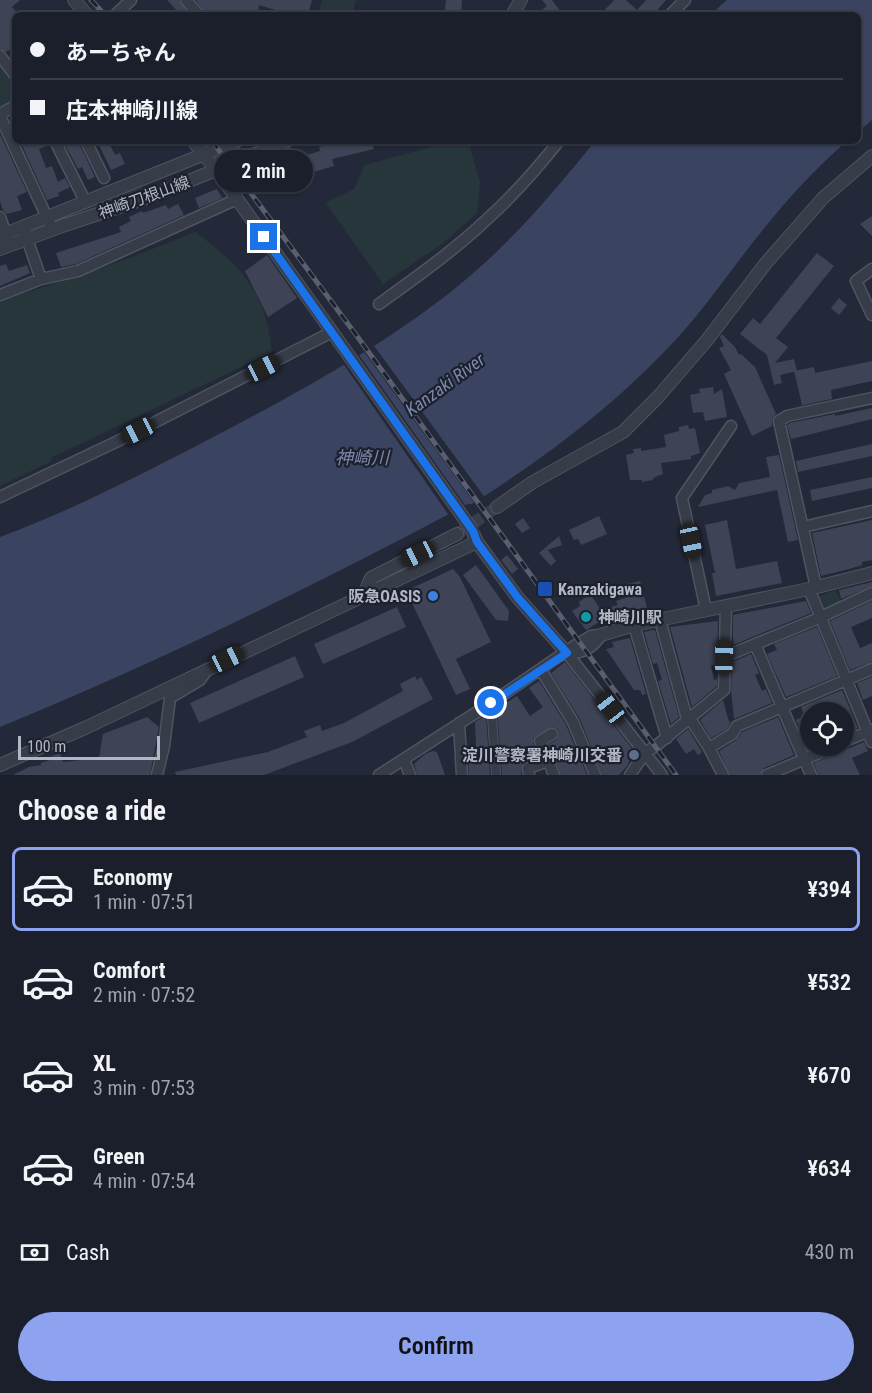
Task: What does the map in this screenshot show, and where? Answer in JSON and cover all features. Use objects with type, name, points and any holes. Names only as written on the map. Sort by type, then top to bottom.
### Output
[{"type":"street","points":[[74,0],[84,12]]},
{"type":"street","points":[[118,12],[131,0]]},
{"type":"street","points":[[186,0],[196,12]]},
{"type":"street","points":[[673,12],[685,0]]},
{"type":"street","points":[[0,56],[12,71]]},
{"type":"street","points":[[0,115],[12,142]]},
{"type":"street","points":[[13,144],[52,230]]},
{"type":"street","points":[[56,144],[85,201]]},
{"type":"street","points":[[87,144],[104,178]]},
{"type":"street","points":[[195,144],[334,334],[518,598],[567,653],[662,775]]},
{"type":"street","name":"神崎刀根山線","points":[[4,241],[23,227],[229,144]]},
{"type":"street","name":"神崎刀根山線","points":[[4,241],[27,240],[152,196],[280,144]]},
{"type":"street","points":[[379,304],[441,258],[484,222],[531,175],[557,144]]},
{"type":"street","points":[[497,507],[533,482],[623,432],[707,340],[765,263],[822,198],[872,156]]},
{"type":"street","points":[[0,295],[41,279],[88,267],[237,199]]},
{"type":"street","points":[[0,217],[4,241]]},
{"type":"street","points":[[23,227],[41,279]]},
{"type":"street","points":[[872,269],[856,281],[872,315]]},
{"type":"street","points":[[0,497],[334,334]]},
{"type":"street","points":[[854,739],[870,735],[819,618],[803,527],[779,421],[787,416],[872,398]]},
{"type":"street","points":[[706,610],[682,498],[731,426]]},
{"type":"street","points":[[803,527],[872,511]]},
{"type":"street","points":[[363,597],[371,578],[457,534]]},
{"type":"street","points":[[0,765],[85,728],[208,668],[363,597],[475,536]]},
{"type":"street","points":[[379,775],[591,636],[872,573]]},
{"type":"street","points":[[724,657],[819,618],[872,593]]},
{"type":"street","points":[[630,775],[645,753],[667,738],[724,690],[726,606]]},
{"type":"street","points":[[660,620],[688,718],[709,748],[723,775]]},
{"type":"street","points":[[634,626],[667,738]]},
{"type":"street","points":[[755,644],[811,775]]},
{"type":"street","points":[[157,775],[164,746],[170,698],[200,680],[208,668]]},
{"type":"street","points":[[709,748],[732,734],[737,726],[872,669]]},
{"type":"street","points":[[541,670],[573,722],[595,775]]},
{"type":"street","points":[[491,703],[496,775]]},
{"type":"street","points":[[459,723],[462,775]]},
{"type":"street","points":[[552,734],[540,741],[554,775]]},
{"type":"street","points":[[767,775],[811,756]]},
{"type":"street","points":[[404,760],[410,775]]},
{"type":"street","points":[[529,775],[528,768],[548,761]]},
{"type":"shaded area","points":[[322,0],[356,0],[353,12],[319,12]]},
{"type":"shaded area","points":[[0,60],[12,75],[12,105],[0,111]]},
{"type":"shaded area","points":[[442,144],[469,144],[480,182],[477,213],[442,244],[383,284],[326,203],[354,189],[365,165]]},
{"type":"shaded area","points":[[146,186],[148,189],[68,217],[65,216],[125,191]]},
{"type":"shaded area","points":[[195,232],[228,259],[255,292],[266,319],[272,352],[51,458],[52,461],[0,486],[0,300],[99,269]]},
{"type":"shaded area","points":[[836,590],[841,603],[825,611],[821,609],[817,597]]},
{"type":"water","points":[[727,0],[872,0],[872,120],[861,129],[861,12],[713,12]]},
{"type":"water","points":[[593,144],[844,144],[782,207],[702,310],[657,360],[582,427],[528,467],[472,504],[295,593],[119,676],[0,727],[0,537],[128,481],[334,371],[397,331],[458,286],[495,253],[547,199]]},
{"type":"pier","points":[[372,343],[486,499],[476,505],[362,349]]},
{"type":"pier","points":[[357,352],[467,508],[450,517],[342,362]]},
{"type":"building","points":[[0,0],[20,0],[12,7],[16,12],[12,12],[12,54],[9,50],[6,52],[0,49]]},
{"type":"building","points":[[167,0],[179,0],[187,12],[178,12]]},
{"type":"building","points":[[196,0],[312,0],[309,12],[282,12],[259,5],[258,12],[204,12]]},
{"type":"building","points":[[446,0],[462,0],[461,12],[444,12]]},
{"type":"building","points":[[542,0],[552,0],[561,12],[539,12],[547,6]]},
{"type":"building","points":[[614,0],[626,0],[637,10],[646,0],[666,0],[656,12],[603,12]]},
{"type":"building","points":[[0,134],[27,192],[17,196],[22,210],[7,214],[0,201]]},
{"type":"building","points":[[21,144],[49,144],[39,149],[46,168],[52,166],[58,182],[65,178],[70,187],[58,193],[59,196],[47,200]]},
{"type":"building","points":[[65,144],[79,144],[95,177],[88,180],[82,167],[78,169]]},
{"type":"building","points":[[98,144],[112,144],[110,145],[115,155],[120,153],[125,164],[111,170]]},
{"type":"building","points":[[330,144],[373,144],[374,149],[332,159],[334,166],[270,185],[264,168],[320,151],[319,147]]},
{"type":"building","points":[[217,189],[222,198],[199,208],[195,198]]},
{"type":"building","points":[[178,204],[184,215],[76,264],[61,267],[56,253],[121,232],[119,227],[131,221],[129,217],[142,211],[143,213],[166,205],[168,209]]},
{"type":"building","points":[[872,216],[872,236],[860,224]]},
{"type":"building","points":[[817,253],[834,266],[776,338],[788,347],[775,363],[794,359],[797,371],[780,375],[782,383],[774,385],[767,355],[740,334],[753,318],[760,324]]},
{"type":"building","points":[[267,255],[297,298],[268,317],[245,271]]},
{"type":"building","points":[[6,264],[9,271],[27,265],[30,273],[0,286],[0,266]]},
{"type":"building","points":[[839,298],[847,305],[839,315],[831,308]]},
{"type":"building","points":[[722,334],[735,347],[739,355],[741,354],[755,367],[776,414],[772,419],[772,426],[752,436],[724,374],[731,370],[719,348],[724,346],[720,337]]},
{"type":"building","points":[[872,361],[872,381],[831,390],[832,399],[794,407],[802,405],[794,371],[814,367],[815,373]]},
{"type":"building","points":[[713,387],[714,394],[722,389],[727,417],[705,421],[703,412],[693,413],[690,395],[700,393],[699,389]]},
{"type":"building","points":[[872,408],[872,419],[791,439],[787,425],[790,423]]},
{"type":"building","points":[[688,425],[689,429],[695,428],[700,453],[691,456],[691,459],[661,463],[663,474],[653,480],[642,482],[642,480],[630,480],[626,455],[634,453],[633,449],[641,448],[641,451],[666,447],[664,435],[679,431],[679,427]]},
{"type":"building","points":[[872,444],[872,456],[798,472],[796,461]]},
{"type":"building","points":[[779,455],[798,540],[788,542],[777,490],[698,507],[705,495],[712,493],[712,490],[728,486],[735,490],[739,483],[770,477],[766,457]]},
{"type":"building","points":[[872,477],[872,488],[812,501],[810,490]]},
{"type":"building","points":[[599,516],[607,534],[581,545],[578,539],[574,540],[569,530]]},
{"type":"building","points":[[523,518],[530,528],[522,533],[515,524]]},
{"type":"building","points":[[727,520],[736,569],[777,561],[782,583],[716,596],[712,573],[715,573],[705,525]]},
{"type":"building","points":[[872,520],[872,560],[821,576],[812,533]]},
{"type":"building","points":[[559,536],[562,545],[548,550],[556,561],[551,566],[539,553]]},
{"type":"building","points":[[507,555],[518,569],[512,574],[501,560]]},
{"type":"building","points":[[476,565],[509,611],[508,621],[496,620],[463,575]]},
{"type":"building","points":[[453,569],[460,577],[491,642],[456,659],[470,689],[456,695],[412,603],[416,601],[410,589]]},
{"type":"building","points":[[640,581],[647,608],[631,612],[632,616],[606,624],[604,619],[586,630],[572,611],[580,606],[579,602],[590,594],[601,610],[618,605],[616,601],[630,596],[627,584]]},
{"type":"building","points":[[872,582],[872,586],[841,599],[839,590]]},
{"type":"building","points":[[806,601],[811,613],[733,645],[733,615]]},
{"type":"building","points":[[872,601],[872,618],[851,627],[860,648],[872,643],[872,662],[850,670],[830,621]]},
{"type":"building","points":[[397,607],[406,627],[323,664],[314,644]]},
{"type":"building","points":[[718,621],[717,664],[711,666],[714,680],[717,679],[717,686],[692,707],[670,627]]},
{"type":"building","points":[[817,627],[837,676],[786,697],[767,654],[777,650],[774,644]]},
{"type":"building","points":[[655,630],[679,717],[671,724],[658,681],[662,680],[657,663],[653,664],[644,632]]},
{"type":"building","points":[[630,638],[646,694],[642,695],[640,690],[634,690],[606,649],[614,647],[612,642]]},
{"type":"building","points":[[751,654],[759,673],[755,675],[762,691],[766,689],[772,703],[734,719],[731,690],[732,662]]},
{"type":"building","points":[[295,656],[304,677],[199,723],[190,703]]},
{"type":"building","points":[[565,662],[634,751],[627,766],[619,775],[602,775],[580,719],[551,673]]},
{"type":"building","points":[[415,676],[417,680],[421,677],[433,699],[352,742],[264,775],[176,775],[175,772],[268,752],[307,737],[304,731],[320,725],[322,731],[344,723],[403,691],[400,684]]},
{"type":"building","points":[[872,677],[872,696],[863,700],[857,683]]},
{"type":"building","points":[[539,681],[566,725],[587,775],[561,775],[549,744],[559,735],[558,730],[553,727],[534,737],[533,743],[538,756],[522,763],[521,775],[502,775],[497,709],[517,696],[530,716],[543,707],[529,688]]},
{"type":"building","points":[[842,690],[847,702],[813,702]]},
{"type":"building","points":[[723,700],[729,722],[731,721],[727,729],[711,738],[700,720]]},
{"type":"building","points":[[486,715],[490,775],[469,775],[468,747],[476,747],[475,722]]},
{"type":"building","points":[[147,717],[159,727],[150,775],[13,775],[29,767],[41,765],[60,753],[63,762],[99,758],[103,734]]},
{"type":"building","points":[[778,717],[794,755],[764,768],[760,775],[730,775],[719,751],[736,740],[742,732]]},
{"type":"building","points":[[800,718],[800,730],[796,720]]},
{"type":"building","points":[[688,729],[702,752],[698,755],[694,749],[686,754],[676,739]]},
{"type":"building","points":[[864,742],[868,751],[852,758],[860,775],[818,775],[814,763],[831,756],[854,756],[854,746]]},
{"type":"building","points":[[437,752],[445,775],[417,775],[414,764],[425,754]]},
{"type":"tunnel","points":[[457,534],[497,507]]},
{"type":"railway","points":[[91,0],[102,12]]},
{"type":"railway","points":[[214,144],[676,775]]},
{"type":"place","name":"Kanzakigawa","points":[[545,589]]},
{"type":"place","name":"阪急OASIS","points":[[433,596]]},
{"type":"place","name":"神崎川駅","points":[[586,617]]},
{"type":"place","name":"淀川警察署神崎川交番","points":[[634,755]]},
{"type":"route","points":[[264,237],[473,531],[477,542],[518,598],[567,653],[491,703]]},
{"type":"water label","name":"Kanzaki River","points":[[445,385]]},
{"type":"water label","name":"神崎川","points":[[362,458]]}]
